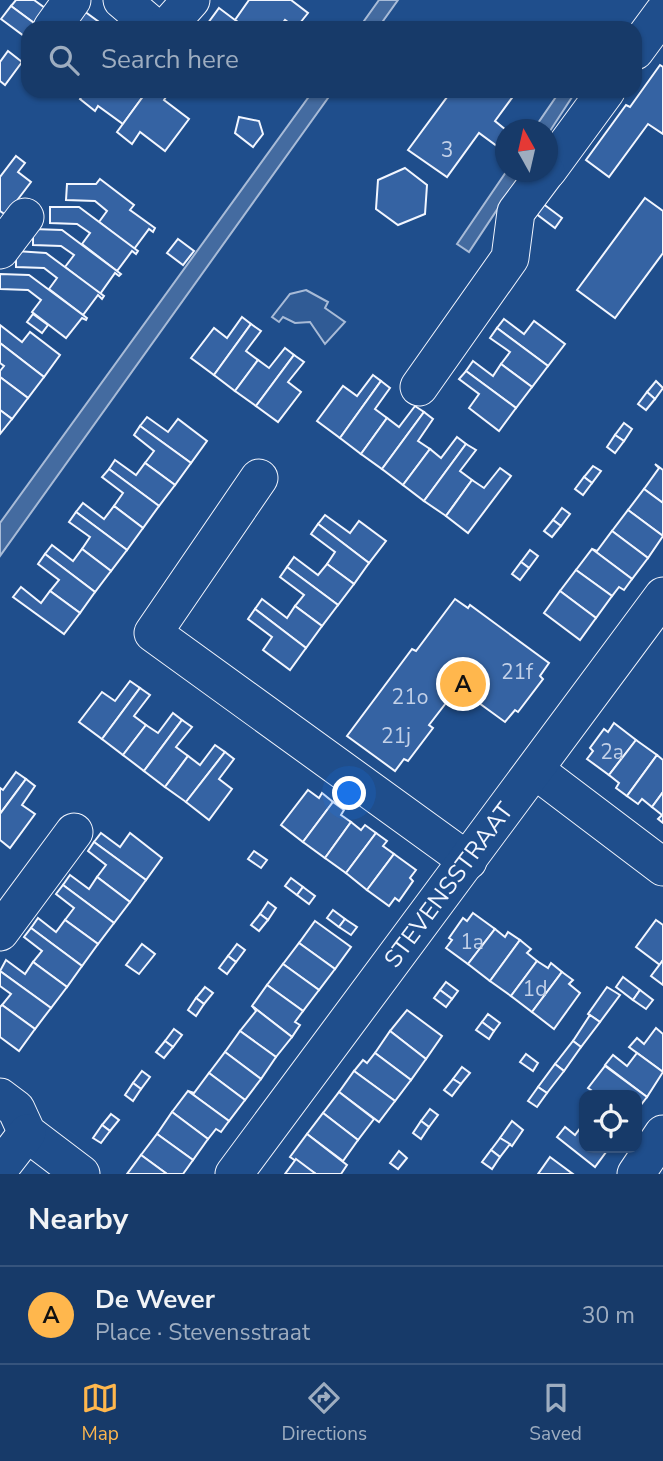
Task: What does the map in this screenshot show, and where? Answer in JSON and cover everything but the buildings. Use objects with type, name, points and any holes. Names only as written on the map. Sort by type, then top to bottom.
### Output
[{"type":"street","points":[[57,21],[72,0]]},
{"type":"street","points":[[122,0],[147,21]]},
{"type":"street","points":[[172,21],[191,0]]},
{"type":"street","points":[[642,42],[663,13]]},
{"type":"street","points":[[558,156],[601,98]]},
{"type":"street","points":[[419,387],[510,258],[516,212],[539,182]]},
{"type":"street","points":[[0,250],[25,217]]},
{"type":"street","points":[[259,478],[153,633],[468,861]]},
{"type":"street","name":"STEVENSSTRAAT","points":[[234,1174],[663,596]]},
{"type":"street","points":[[535,771],[663,867]]},
{"type":"street","points":[[0,932],[74,832]]},
{"type":"street","points":[[0,1097],[16,1109],[27,1133],[81,1174]]},
{"type":"street","points":[[0,1168],[27,1133]]},
{"type":"street","points":[[636,1174],[663,1134]]},
{"type":"shaded area","points":[[379,0],[398,0],[383,21],[364,21]]},
{"type":"shaded area","points":[[308,98],[328,98],[0,556],[0,523]]},
{"type":"shaded area","points":[[555,98],[571,98],[558,119],[541,119]]},
{"type":"shaded area","points":[[499,182],[515,182],[469,252],[457,244]]},
{"type":"shaded area","points":[[306,290],[328,302],[325,308],[345,322],[325,344],[310,322],[295,323],[283,317],[279,322],[272,317],[290,294]]},
{"type":"place","name":"De Wever","points":[[463,684]]}]
